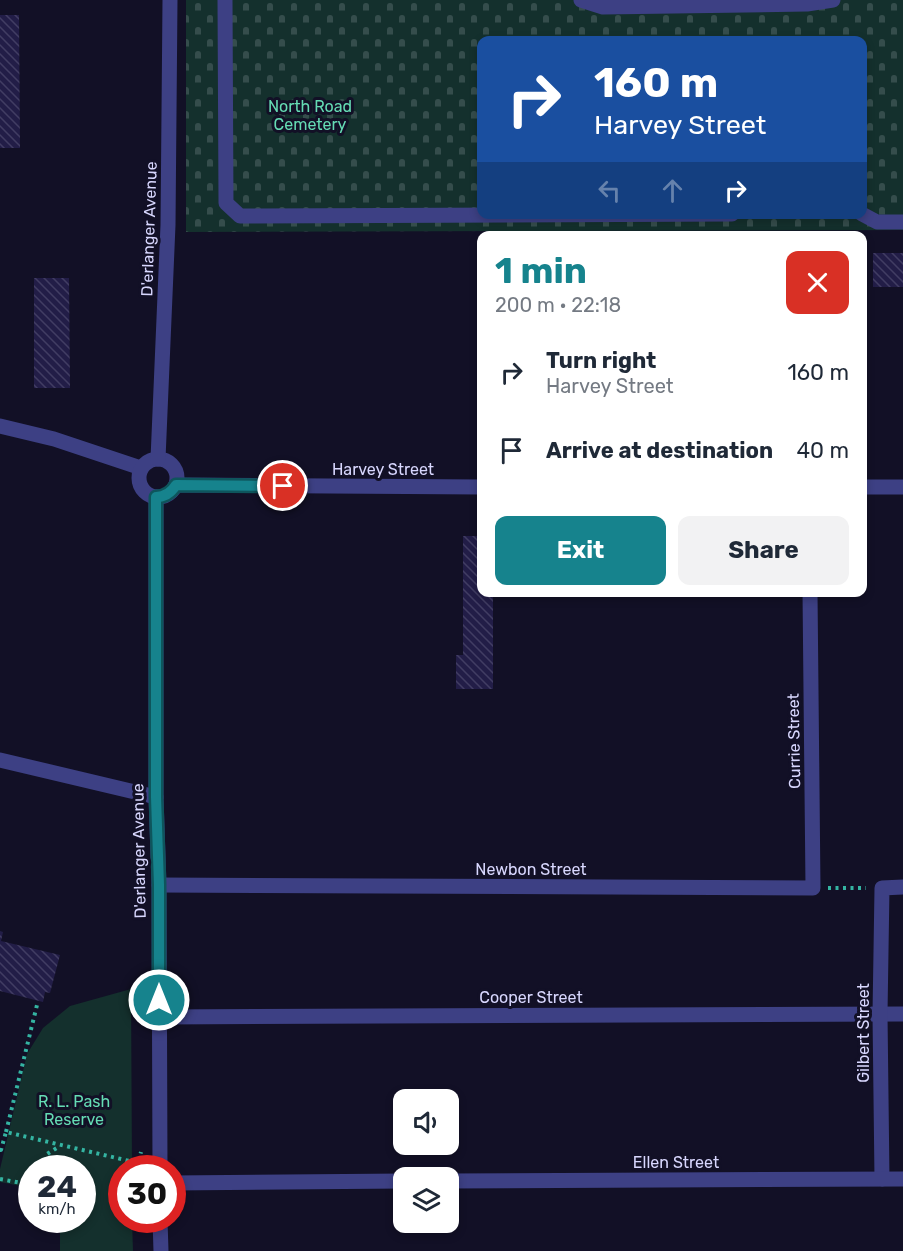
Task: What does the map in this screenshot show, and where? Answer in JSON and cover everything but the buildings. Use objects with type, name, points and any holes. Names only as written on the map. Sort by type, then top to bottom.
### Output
[{"type":"street","name":"D'erlanger Avenue","points":[[158,459],[168,225],[170,0]]},
{"type":"street","points":[[225,0],[226,203],[240,216],[477,215]]},
{"type":"street","points":[[581,0],[603,7],[807,4],[833,0]]},
{"type":"street","points":[[867,217],[877,222],[903,222]]},
{"type":"street","points":[[0,426],[54,439],[141,468]]},
{"type":"street","points":[[158,459],[165,460],[175,471],[176,485],[162,497],[149,495],[140,485],[141,468],[145,463],[158,459]]},
{"type":"street","name":"Harvey Street","points":[[176,485],[477,487]]},
{"type":"street","points":[[867,487],[903,487]]},
{"type":"street","name":"D'erlanger Avenue","points":[[156,497],[160,1155]]},
{"type":"street","name":"Currie Street","points":[[810,597],[813,888]]},
{"type":"street","points":[[0,760],[156,797]]},
{"type":"street","name":"Newbon Street","points":[[159,885],[813,888]]},
{"type":"street","points":[[882,888],[903,887]]},
{"type":"street","name":"Gilbert Street","points":[[882,888],[880,1014],[882,1179]]},
{"type":"street","name":"Cooper Street","points":[[159,1017],[903,1014]]},
{"type":"street","name":"Ellen Street","points":[[459,1181],[903,1179]]},
{"type":"street","points":[[186,1182],[393,1181]]},
{"type":"street","points":[[160,1233],[161,1251]]},
{"type":"path","points":[[813,888],[882,888]]},
{"type":"path","points":[[0,1150],[2,1150],[37,1005]]},
{"type":"path","points":[[6,1132],[108,1156]]},
{"type":"path","points":[[47,1155],[60,1146]]},
{"type":"path","points":[[0,1179],[18,1182]]},
{"type":"green space","name":"North Road Cemetery","points":[[186,0],[903,0],[903,230],[186,232]]},
{"type":"green space","name":"R. L. Pash Reserve","points":[[131,989],[132,1155],[108,1155],[108,1233],[132,1233],[133,1251],[60,1251],[60,1233],[96,1233],[96,1155],[18,1155],[18,1185],[0,1182],[0,1169],[27,1054],[43,1028],[70,1006]]},
{"type":"route","points":[[159,1000],[156,497],[168,494],[176,485],[283,486]]}]
